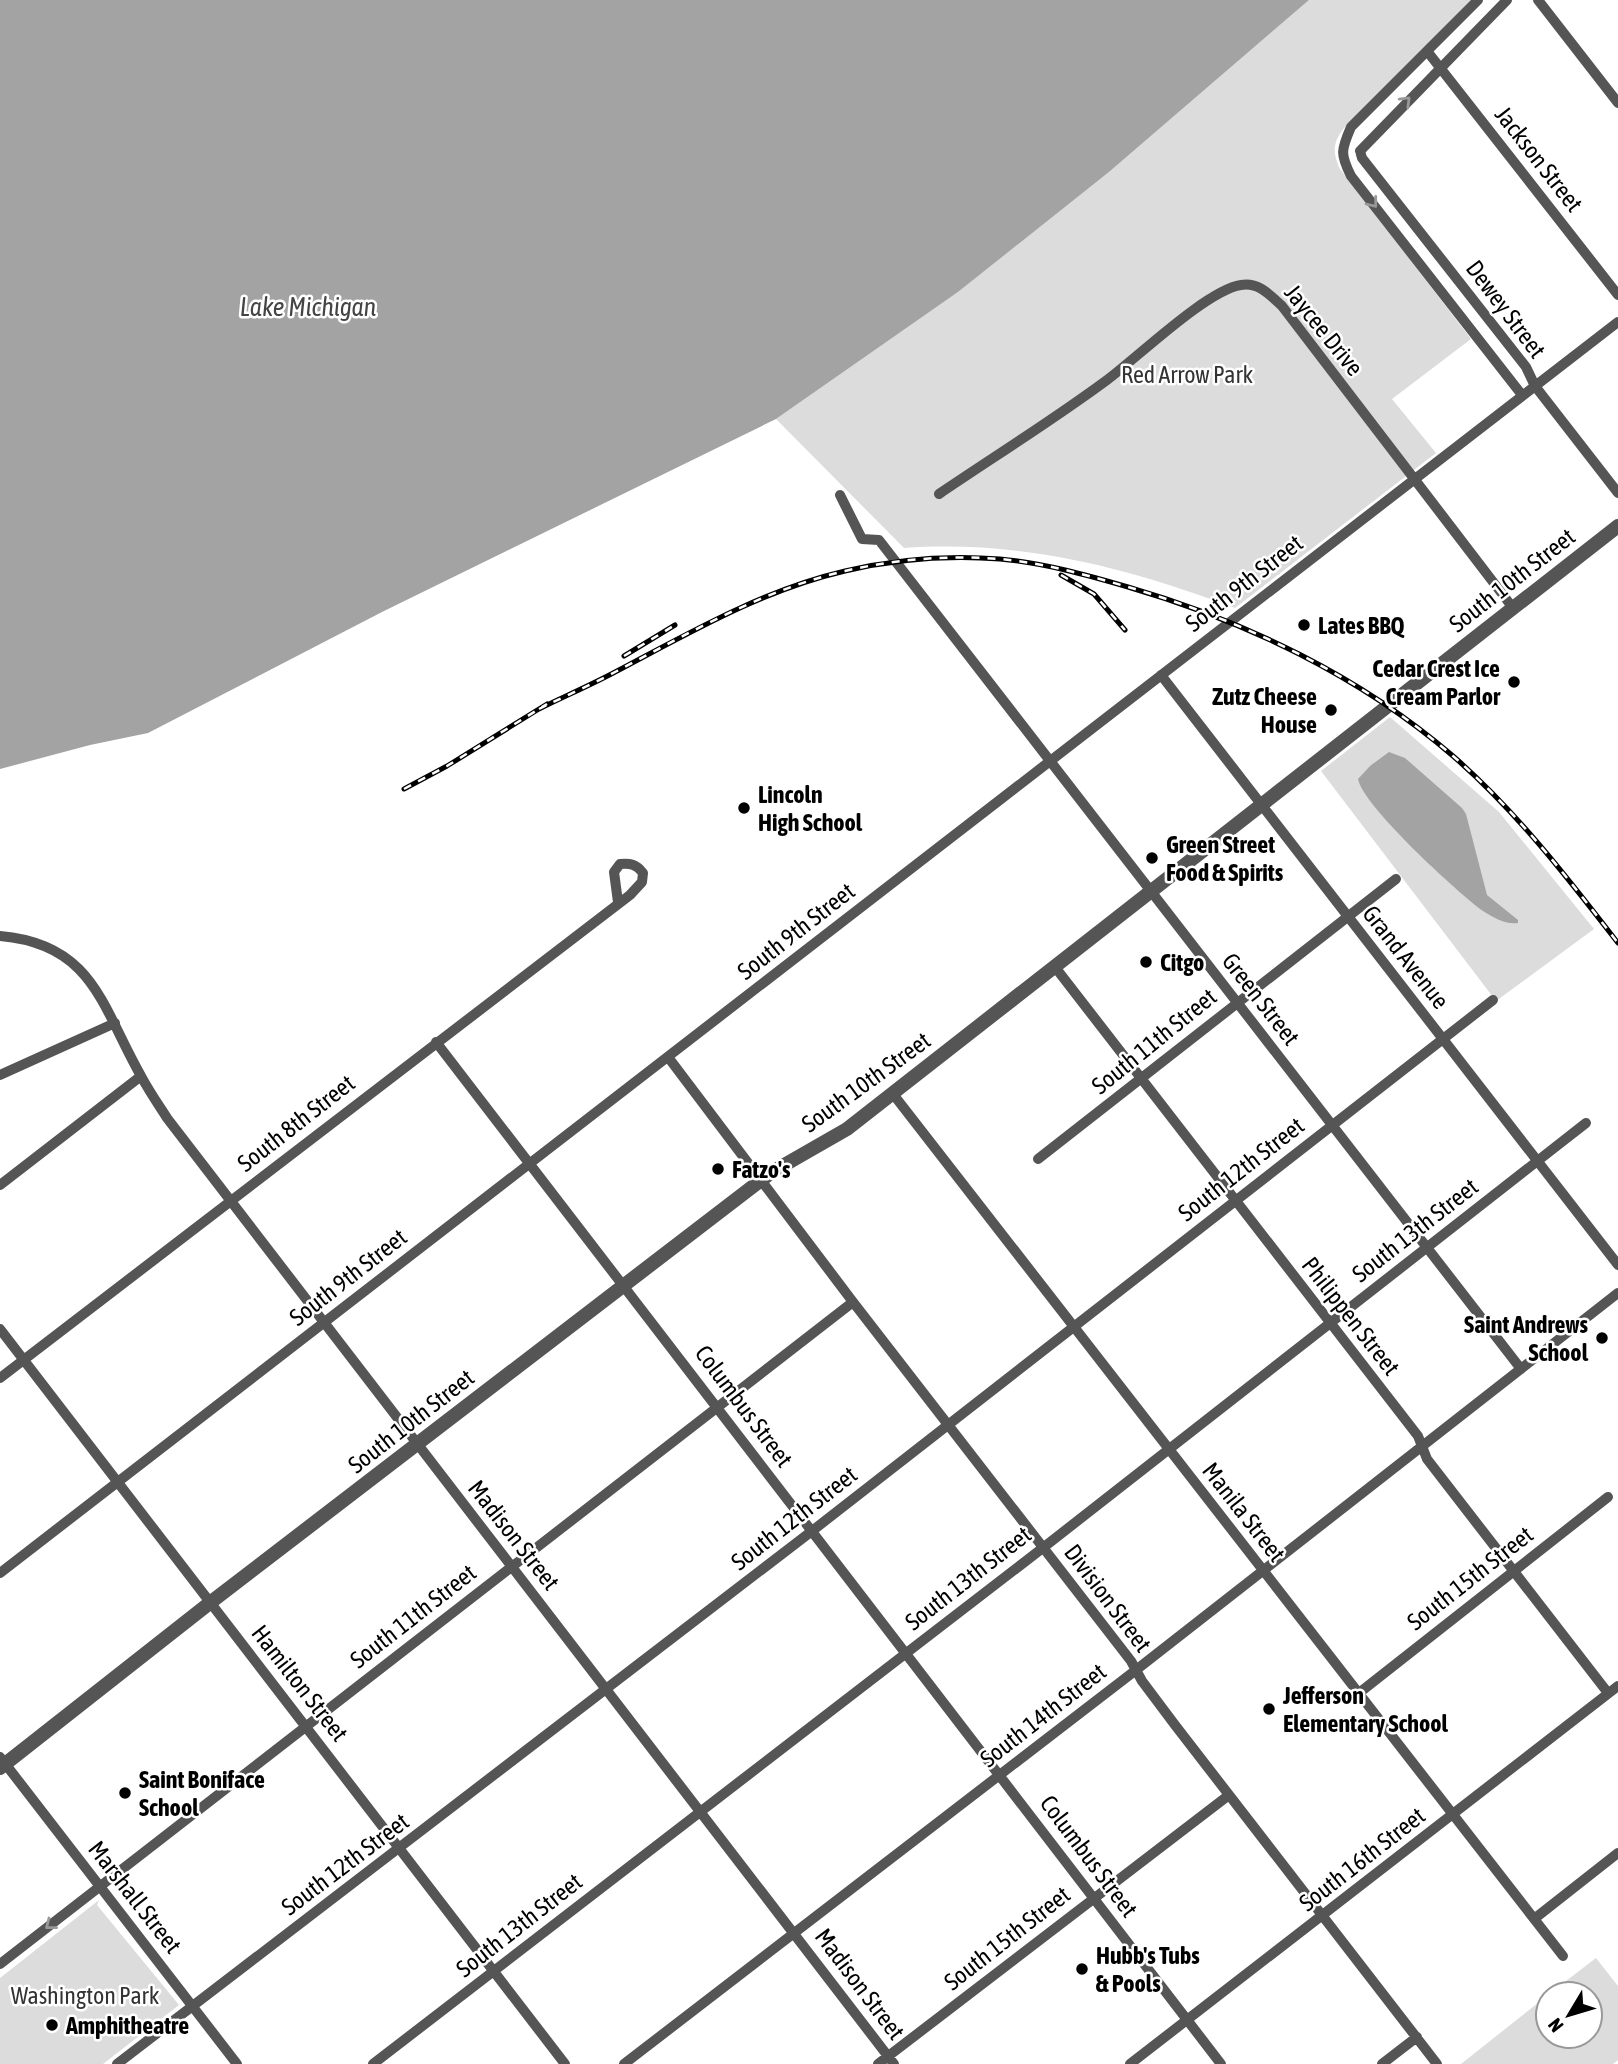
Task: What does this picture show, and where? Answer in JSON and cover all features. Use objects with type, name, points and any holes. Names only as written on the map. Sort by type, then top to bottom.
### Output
[{"type":"street","points":[[1478,0],[1351,127],[1343,145],[1360,151],[1507,0]]},
{"type":"street","points":[[1538,0],[1618,103]]},
{"type":"street","name":"Jackson Street","points":[[1427,51],[1618,295]]},
{"type":"street","name":"Dewey Street","points":[[1343,145],[1342,158],[1351,176],[1522,395]]},
{"type":"street","name":"Dewey Street","points":[[1360,151],[1362,158],[1526,367],[1535,386],[1618,493]]},
{"type":"street","points":[[1429,275],[1444,263]]},
{"type":"street","name":"Jaycee Drive","points":[[939,494],[1106,380],[1196,309],[1224,290],[1243,284],[1262,288],[1282,306],[1513,608]]},
{"type":"street","name":"South 9th Street","points":[[0,1573],[1618,322]]},
{"type":"street","name":"Green Street","points":[[840,495],[862,538],[879,540],[1521,1369]]},
{"type":"street","name":"South 10th Street","points":[[2,1763],[761,1180],[847,1129],[893,1094],[1618,526]]},
{"type":"street","name":"Grand Avenue","points":[[1161,675],[1618,1265]]},
{"type":"street","name":"South 11th Street","points":[[1038,1159],[1396,879]]},
{"type":"street","name":"South 8th Street","points":[[0,1378],[618,902]]},
{"type":"street","name":"Madison Street","points":[[0,936],[36,943],[67,959],[98,990],[141,1076],[167,1118],[891,2060]]},
{"type":"street","name":"Philippen Street","points":[[1055,967],[1418,1436],[1427,1458],[1608,1693]]},
{"type":"street","name":"South 12th Street","points":[[117,2064],[812,1531],[1493,1000]]},
{"type":"street","points":[[0,1075],[115,1023]]},
{"type":"street","name":"Columbus Street","points":[[436,1042],[1221,2064]]},
{"type":"street","name":"Division Street","points":[[668,1058],[853,1302],[1044,1546],[1228,1795],[1437,2064]]},
{"type":"street","points":[[0,1185],[141,1076]]},
{"type":"street","name":"Manila Street","points":[[893,1094],[1563,1956]]},
{"type":"street","name":"South 13th Street","points":[[373,2064],[1586,1123]]},
{"type":"street","name":"South 14th Street","points":[[624,2064],[1136,1670],[1618,1293]]},
{"type":"street","name":"South 11th Street","points":[[0,1964],[853,1302]]},
{"type":"street","name":"Hamilton Street","points":[[0,1329],[565,2064]]},
{"type":"street","name":"South 15th Street","points":[[1359,1693],[1608,1497]]},
{"type":"street","name":"South 16th Street","points":[[1130,2064],[1618,1686]]},
{"type":"street","name":"Marshall Street","points":[[2,1763],[237,2064]]},
{"type":"street","name":"South 15th Street","points":[[878,2064],[891,2060],[1094,1897],[1228,1795]]},
{"type":"street","points":[[1534,1919],[1618,1853]]},
{"type":"street","points":[[1382,2064],[1417,2037]]},
{"type":"green space","name":"Red Arrow Park","points":[[1309,0],[1471,0],[1344,128],[1335,148],[1340,169],[1471,339],[1392,399],[1436,453],[1235,608],[1154,580],[1073,560],[990,548],[904,548],[776,419],[958,292],[1109,172]]},
{"type":"green space","points":[[1390,717],[1499,812],[1594,929],[1496,1001],[1321,771]]},
{"type":"green space","name":"Washington Park","points":[[99,1900],[97,1905],[179,2005],[103,2064],[0,2064],[0,1978]]},
{"type":"green space","points":[[1596,1958],[1618,1986],[1618,2060],[1613,2064],[1461,2064],[1534,2006],[1534,2050],[1604,2050],[1604,1980],[1567,1980]]},
{"type":"water","name":"Lake Michigan","points":[[0,0],[1309,0],[1109,172],[958,292],[776,419],[382,612],[148,733],[0,769]]},
{"type":"water","points":[[1389,752],[1405,758],[1462,808],[1466,814],[1487,895],[1518,920],[1518,923],[1496,918],[1471,902],[1434,869],[1376,808],[1358,779]]},
{"type":"railway","points":[[539,709],[728,614],[815,579],[883,564],[942,558],[1000,559],[1049,566],[1128,587],[1215,616],[1300,654],[1379,701],[1453,756],[1498,799],[1560,869],[1618,943]]},
{"type":"railway","points":[[1061,575],[1094,594],[1125,630]]},
{"type":"railway","points":[[624,656],[675,625]]},
{"type":"railway","points":[[404,789],[447,766],[547,704]]},
{"type":"place","name":"Lates BBQ","points":[[1304,625]]},
{"type":"place","name":"Cedar Crest Ice Cream Parlor","points":[[1514,682]]},
{"type":"place","name":"Zutz Cheese House","points":[[1331,710]]},
{"type":"place","name":"Lincoln High School","points":[[744,808]]},
{"type":"place","name":"Green Street Food & Spirits","points":[[1152,858]]},
{"type":"place","name":"Citgo","points":[[1146,962]]},
{"type":"place","name":"Fatzo's","points":[[718,1169]]},
{"type":"place","name":"Saint Andrews School","points":[[1602,1338]]},
{"type":"place","name":"Jefferson Elementary School","points":[[1269,1709]]},
{"type":"place","name":"Saint Boniface School","points":[[125,1793]]},
{"type":"place","name":"Hubb's Tubs & Pools","points":[[1082,1969]]},
{"type":"place","name":"Amphitheatre","points":[[52,2025]]}]
